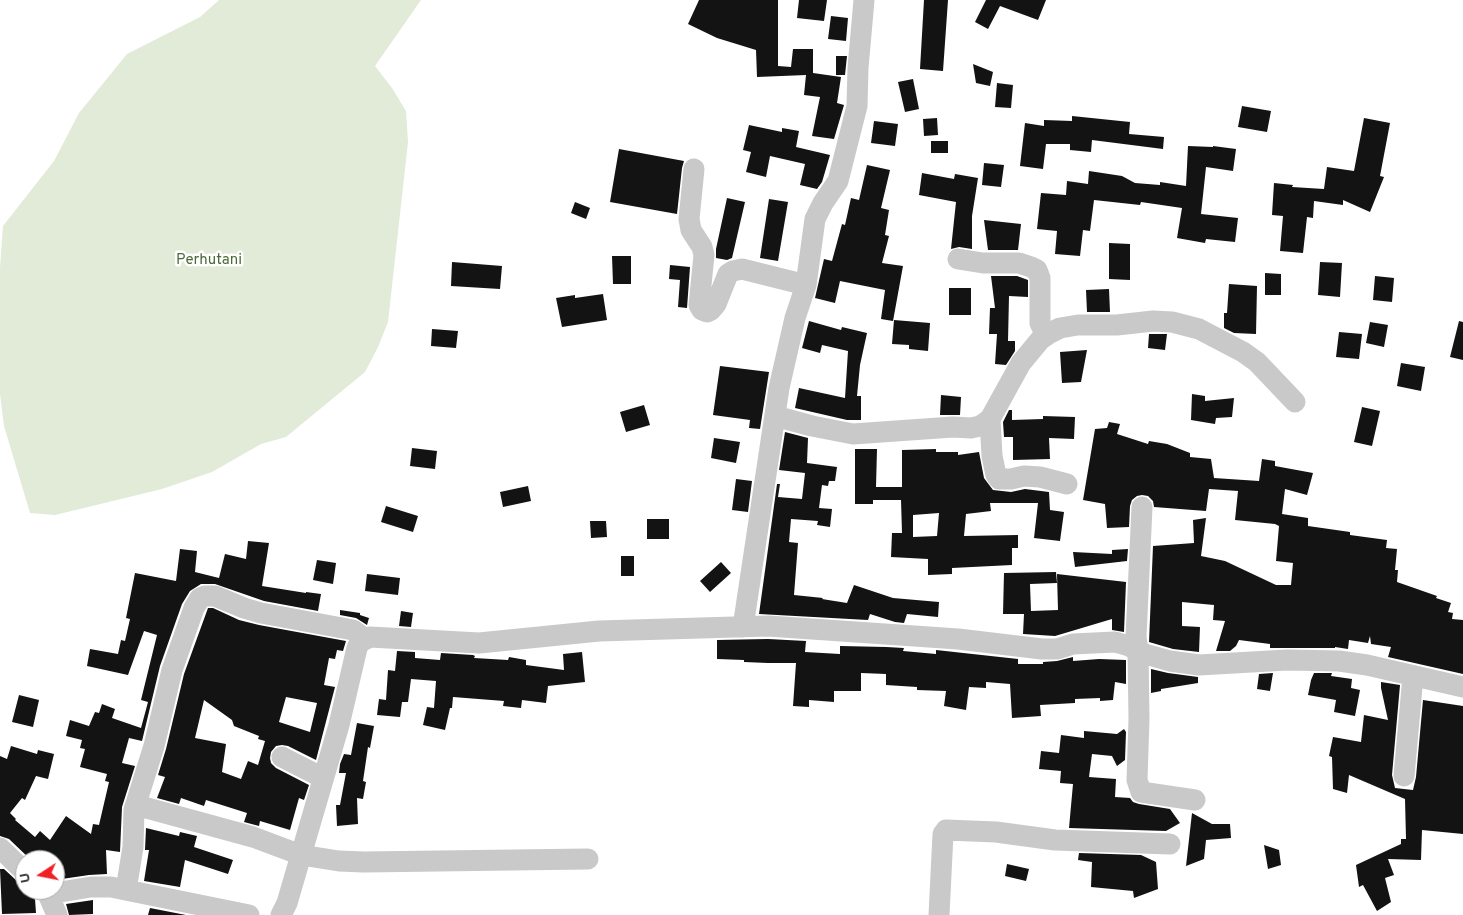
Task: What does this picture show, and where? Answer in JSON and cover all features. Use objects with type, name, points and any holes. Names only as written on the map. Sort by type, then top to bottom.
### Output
[{"type":"street","points":[[743,627],[779,388],[795,318],[806,285],[815,219],[838,181],[857,106],[858,68],[864,0]]},
{"type":"street","points":[[694,169],[689,219],[691,230],[702,247],[704,255],[700,305],[702,310],[707,312],[712,310],[728,274],[733,271],[742,269],[806,285]]},
{"type":"street","points":[[958,259],[992,264],[1019,263],[1037,270],[1040,278],[1040,323],[1046,336]]},
{"type":"street","points":[[775,416],[853,434],[980,426],[990,419],[1021,363],[1040,340],[1046,336],[1060,328],[1078,325],[1117,325],[1153,321],[1172,322],[1199,330],[1243,352],[1257,362],[1295,402]]},
{"type":"street","points":[[990,419],[992,456],[996,475],[999,479],[1024,476],[1040,477],[1068,484]]},
{"type":"street","points":[[1142,508],[1136,637],[1139,720],[1137,780],[1141,792],[1195,800]]},
{"type":"street","points":[[126,890],[133,847],[133,823],[136,805],[154,746],[172,670],[194,608],[200,598],[215,596],[261,613],[353,630],[365,639]]},
{"type":"street","points":[[281,915],[287,903],[339,725],[357,648],[360,642],[365,639],[378,637],[479,643],[599,631],[768,626],[958,639],[1042,649],[1057,649],[1073,644],[1115,642],[1145,654],[1170,661],[1200,664],[1287,660],[1339,661],[1367,665],[1463,687]]},
{"type":"street","points":[[1404,776],[1413,676]]},
{"type":"street","points":[[282,757],[323,778]]},
{"type":"street","points":[[136,805],[253,837],[301,856],[364,862],[588,860]]},
{"type":"street","points":[[939,915],[943,834],[946,830],[996,832],[1055,840],[1170,844]]},
{"type":"street","points":[[0,848],[15,862]]},
{"type":"street","points":[[65,890],[91,887],[126,890],[249,915]]},
{"type":"street","points":[[50,900],[57,915]]},
{"type":"green space","name":"Perhutani","points":[[219,0],[421,0],[375,66],[392,88],[406,111],[408,142],[388,322],[365,372],[286,437],[261,444],[212,472],[162,489],[55,515],[30,513],[4,426],[0,394],[0,268],[3,226],[54,161],[79,113],[127,54],[200,17]]},
{"type":"building","points":[[699,0],[778,0],[778,66],[791,67],[793,49],[813,49],[813,73],[841,77],[837,103],[844,105],[834,139],[812,136],[820,97],[804,95],[806,75],[757,77],[756,50],[717,38],[688,24]]},
{"type":"building","points":[[799,0],[827,0],[824,21],[797,18]]},
{"type":"building","points":[[924,0],[948,0],[943,71],[920,69]]},
{"type":"building","points":[[986,0],[1046,0],[1038,20],[1000,6],[988,29],[975,22]]},
{"type":"building","points":[[831,16],[848,18],[846,41],[828,39]]},
{"type":"building","points":[[836,56],[847,56],[845,75],[836,75]]},
{"type":"building","points":[[973,64],[993,72],[990,86],[976,83]]},
{"type":"building","points":[[913,79],[919,109],[905,112],[898,82]]},
{"type":"building","points":[[997,83],[1013,85],[1011,108],[995,107]]},
{"type":"building","points":[[1242,106],[1271,111],[1267,132],[1238,127]]},
{"type":"building","points":[[1072,116],[1130,122],[1129,134],[1164,137],[1163,149],[1092,140],[1091,152],[1070,150],[1070,144],[1046,144],[1043,169],[1020,166],[1025,123],[1044,126],[1044,120],[1072,121]]},
{"type":"building","points":[[937,118],[938,135],[924,136],[923,119]]},
{"type":"building","points":[[1364,118],[1390,123],[1380,176],[1384,177],[1370,212],[1343,200],[1343,205],[1314,201],[1313,218],[1307,217],[1303,253],[1280,251],[1283,216],[1272,215],[1274,183],[1293,185],[1292,187],[1324,189],[1327,167],[1354,171]]},
{"type":"building","points":[[874,121],[898,124],[895,146],[871,143]]},
{"type":"building","points":[[749,125],[782,132],[782,128],[799,131],[796,147],[830,155],[822,182],[817,189],[800,185],[805,164],[770,156],[766,177],[746,172],[751,152],[743,150]]},
{"type":"building","points":[[931,141],[948,141],[948,153],[931,153]]},
{"type":"building","points":[[1188,146],[1213,146],[1236,149],[1233,171],[1206,167],[1201,214],[1238,218],[1235,242],[1206,239],[1205,243],[1177,238],[1182,208],[1141,202],[1140,205],[1094,200],[1090,231],[1083,230],[1080,256],[1055,254],[1057,231],[1037,229],[1041,193],[1066,195],[1067,181],[1088,184],[1089,171],[1122,176],[1135,183],[1160,185],[1160,182],[1186,186]]},
{"type":"building","points":[[619,149],[684,161],[677,214],[610,202]]},
{"type":"building","points":[[984,163],[1004,165],[1001,187],[982,185]]},
{"type":"building","points":[[867,165],[890,170],[881,208],[889,210],[885,235],[889,236],[882,263],[903,266],[893,321],[881,319],[885,290],[840,281],[835,303],[815,298],[824,259],[832,261],[842,224],[845,225],[851,198],[859,200]]},
{"type":"building","points":[[922,173],[954,179],[955,174],[978,178],[972,216],[972,249],[959,247],[951,249],[956,202],[919,195]]},
{"type":"building","points":[[727,198],[745,202],[732,258],[727,260],[716,258],[716,249]]},
{"type":"building","points":[[769,199],[788,202],[778,261],[760,258]]},
{"type":"building","points":[[575,202],[590,208],[586,219],[571,213]]},
{"type":"building","points":[[984,220],[1021,224],[1018,250],[988,250]]},
{"type":"building","points":[[1109,243],[1130,244],[1130,280],[1109,279]]},
{"type":"building","points":[[612,256],[631,256],[631,284],[613,284]]},
{"type":"building","points":[[452,262],[502,266],[500,289],[451,286]]},
{"type":"building","points":[[1320,262],[1342,263],[1340,297],[1318,295]]},
{"type":"building","points":[[670,265],[690,267],[687,308],[678,307],[680,280],[669,279]]},
{"type":"building","points":[[1265,273],[1281,274],[1281,295],[1265,295]]},
{"type":"building","points":[[991,276],[1017,276],[1028,280],[1028,297],[1009,296],[1008,341],[1015,341],[1015,351],[1006,365],[995,364],[997,334],[989,334],[990,308],[995,308]]},
{"type":"building","points":[[1375,276],[1394,278],[1392,302],[1373,300]]},
{"type":"building","points":[[1229,284],[1257,286],[1256,334],[1234,333],[1224,328],[1224,313],[1227,313]]},
{"type":"building","points":[[949,288],[971,288],[971,315],[949,315]]},
{"type":"building","points":[[1109,289],[1110,312],[1087,312],[1086,290]]},
{"type":"building","points":[[603,294],[607,320],[562,327],[556,298],[575,295],[575,298]]},
{"type":"building","points":[[894,320],[930,323],[928,351],[909,349],[909,345],[892,344]]},
{"type":"building","points":[[809,321],[841,330],[842,327],[867,333],[860,365],[857,396],[861,396],[861,420],[847,420],[795,408],[799,388],[845,398],[848,351],[822,345],[820,353],[802,348]]},
{"type":"building","points":[[1459,321],[1463,322],[1463,360],[1450,357]]},
{"type":"building","points":[[1370,322],[1388,325],[1384,347],[1366,343]]},
{"type":"building","points":[[432,329],[458,331],[456,348],[431,346]]},
{"type":"building","points":[[1339,332],[1362,334],[1359,359],[1336,357]]},
{"type":"building","points":[[1149,334],[1167,334],[1165,350],[1148,348]]},
{"type":"building","points":[[1087,350],[1081,382],[1062,383],[1060,352]]},
{"type":"building","points":[[1401,363],[1425,367],[1421,391],[1397,386]]},
{"type":"building","points":[[720,366],[769,372],[760,429],[749,428],[750,420],[713,415]]},
{"type":"building","points":[[1192,394],[1205,396],[1205,401],[1234,398],[1232,417],[1216,418],[1215,424],[1191,420]]},
{"type":"building","points":[[941,395],[961,397],[960,415],[940,415]]},
{"type":"building","points":[[644,405],[650,425],[626,432],[620,412]]},
{"type":"building","points":[[1362,407],[1380,411],[1372,446],[1354,442]]},
{"type":"building","points":[[1009,410],[1012,410],[1012,420],[1043,419],[1043,416],[1075,417],[1074,439],[1049,438],[1050,459],[1013,460],[1013,437],[1004,437],[1003,422]]},
{"type":"building","points":[[1109,422],[1120,424],[1117,434],[1148,444],[1149,441],[1167,444],[1190,453],[1190,457],[1211,459],[1214,478],[1259,481],[1262,459],[1275,461],[1275,466],[1313,473],[1307,495],[1285,489],[1282,514],[1308,518],[1308,526],[1350,532],[1350,535],[1387,540],[1386,548],[1397,549],[1395,570],[1398,570],[1397,582],[1451,603],[1448,612],[1453,613],[1452,619],[1463,620],[1463,674],[1388,657],[1391,647],[1371,644],[1370,636],[1368,643],[1349,640],[1348,649],[1335,647],[1270,648],[1270,644],[1239,640],[1230,651],[1216,651],[1225,621],[1213,620],[1214,605],[1182,602],[1182,626],[1200,627],[1199,652],[1173,649],[1149,642],[1153,546],[1194,543],[1193,520],[1206,518],[1201,556],[1225,561],[1276,585],[1291,585],[1293,563],[1276,561],[1279,526],[1235,520],[1238,491],[1209,489],[1206,511],[1154,507],[1153,501],[1148,496],[1137,496],[1132,500],[1130,506],[1129,527],[1107,528],[1105,504],[1083,500],[1095,429],[1107,428]]},
{"type":"building","points":[[785,432],[808,438],[807,463],[837,467],[835,481],[829,481],[828,486],[822,485],[819,508],[832,509],[830,527],[817,525],[818,521],[791,519],[789,542],[798,543],[794,595],[847,603],[854,585],[893,598],[939,602],[938,617],[907,614],[904,623],[870,614],[868,620],[759,614],[777,484],[780,484],[778,497],[802,499],[805,473],[779,470]]},
{"type":"building","points":[[714,438],[740,442],[736,463],[711,458]]},
{"type":"building","points":[[412,448],[437,451],[435,469],[410,466]]},
{"type":"building","points":[[855,449],[877,449],[876,487],[902,487],[902,450],[936,449],[936,452],[958,452],[958,455],[979,452],[984,478],[993,490],[1011,492],[1025,489],[1049,492],[1050,510],[1064,512],[1060,541],[1034,538],[1038,503],[990,503],[991,511],[966,514],[964,536],[1018,535],[1018,548],[1012,548],[1012,565],[952,568],[952,574],[928,575],[928,559],[891,557],[892,533],[902,533],[901,500],[873,500],[873,504],[855,504]],"holes":[[[939,513],[937,536],[913,537],[913,515]]]},
{"type":"building","points":[[736,479],[752,481],[748,512],[732,510]]},
{"type":"building","points":[[528,486],[531,501],[503,507],[500,492]]},
{"type":"building","points":[[386,506],[418,516],[413,532],[381,522]]},
{"type":"building","points":[[647,519],[669,519],[669,539],[647,539]]},
{"type":"building","points":[[590,521],[606,521],[607,537],[591,538]]},
{"type":"building","points":[[248,541],[269,543],[262,586],[321,594],[318,611],[264,601],[215,584],[201,584],[190,591],[182,604],[160,666],[142,741],[129,738],[122,763],[135,766],[122,807],[120,852],[106,850],[107,874],[65,879],[65,850],[21,850],[9,839],[0,836],[0,756],[7,759],[11,746],[37,754],[38,750],[54,754],[48,779],[36,776],[25,800],[22,798],[10,813],[15,820],[35,837],[40,831],[50,840],[66,816],[91,834],[93,824],[99,825],[109,782],[105,781],[107,774],[80,767],[85,749],[80,748],[82,740],[66,736],[70,720],[89,726],[95,712],[99,713],[102,704],[115,709],[112,718],[141,728],[148,702],[141,700],[157,635],[144,631],[128,675],[87,666],[90,649],[118,654],[121,640],[125,641],[130,619],[126,618],[135,573],[176,581],[180,549],[197,551],[195,572],[219,578],[225,554],[246,559]]},
{"type":"building","points":[[1128,549],[1127,561],[1075,567],[1073,552],[1112,554],[1112,550]]},
{"type":"building","points":[[621,556],[634,556],[634,576],[621,576]]},
{"type":"building","points":[[317,560],[336,563],[333,584],[313,580]]},
{"type":"building","points":[[721,562],[731,573],[710,592],[700,581]]},
{"type":"building","points":[[1056,572],[1057,583],[1030,584],[1031,611],[1058,610],[1057,574],[1126,582],[1124,632],[1112,630],[1112,619],[1055,636],[1023,634],[1024,614],[1003,614],[1004,573]]},
{"type":"building","points":[[367,574],[400,578],[398,595],[365,591]]},
{"type":"building","points":[[208,608],[213,608],[239,620],[259,625],[346,641],[343,651],[337,650],[335,659],[329,658],[324,685],[335,687],[316,760],[288,746],[276,746],[271,752],[271,763],[276,768],[309,785],[304,800],[299,798],[290,830],[260,821],[259,826],[244,822],[247,813],[206,800],[204,806],[181,798],[179,804],[157,798],[165,777],[158,775],[184,674]],"holes":[[[286,697],[317,703],[310,732],[279,722]],[[204,700],[232,720],[234,726],[259,736],[258,739],[265,741],[258,765],[248,761],[241,779],[222,772],[226,744],[195,738]]]},
{"type":"building","points":[[340,610],[360,613],[360,615],[369,618],[367,625],[356,618],[340,615]]},
{"type":"building","points":[[401,611],[413,613],[411,627],[399,626]]},
{"type":"building","points":[[768,639],[806,641],[805,652],[840,654],[840,646],[886,647],[904,648],[903,651],[936,654],[936,650],[1018,659],[1018,664],[1043,664],[1043,662],[1073,657],[1073,661],[1099,659],[1126,660],[1126,684],[1115,682],[1113,700],[1100,701],[1100,698],[1075,699],[1075,703],[1040,705],[1041,716],[1012,718],[1010,684],[986,682],[986,688],[969,687],[966,710],[944,706],[946,691],[917,690],[917,687],[886,685],[886,674],[861,673],[861,691],[834,691],[834,702],[809,700],[809,707],[793,706],[796,663],[744,662],[744,660],[717,659],[717,640]]},
{"type":"building","points":[[397,651],[415,652],[415,658],[440,660],[441,653],[473,655],[475,656],[474,658],[508,660],[509,657],[526,660],[526,665],[564,670],[563,654],[582,652],[585,682],[548,686],[546,703],[522,700],[521,708],[503,706],[504,701],[453,697],[452,708],[450,708],[445,730],[423,725],[427,707],[434,708],[436,681],[411,679],[408,702],[402,702],[400,717],[377,715],[379,699],[386,700],[388,670],[395,671]]},
{"type":"building","points":[[1151,669],[1198,677],[1198,683],[1161,689],[1161,691],[1151,693]]},
{"type":"building","points":[[1273,673],[1270,691],[1257,689],[1259,674]]},
{"type":"building","points":[[1314,673],[1332,673],[1331,676],[1352,679],[1351,688],[1360,690],[1355,716],[1334,712],[1336,700],[1308,695]]},
{"type":"building","points":[[1381,682],[1400,685],[1392,775],[1395,788],[1413,790],[1416,777],[1423,700],[1463,706],[1463,834],[1422,830],[1421,860],[1388,859],[1394,875],[1385,878],[1391,902],[1377,911],[1363,885],[1359,887],[1356,865],[1401,844],[1401,839],[1406,839],[1405,799],[1349,775],[1347,793],[1333,789],[1332,757],[1329,756],[1333,737],[1361,742],[1364,715],[1388,720]]},
{"type":"building","points":[[19,695],[39,700],[33,727],[12,722]]},
{"type":"building","points":[[357,723],[374,726],[370,748],[368,747],[363,781],[366,782],[363,799],[357,798],[358,824],[337,826],[336,805],[340,805],[346,773],[339,773],[340,764],[344,754],[351,755]]},
{"type":"building","points":[[1124,729],[1126,732],[1125,760],[1117,766],[1112,756],[1092,754],[1089,777],[1116,779],[1115,797],[1130,798],[1133,802],[1139,804],[1170,809],[1180,823],[1166,831],[1069,828],[1073,784],[1060,783],[1061,771],[1039,769],[1041,751],[1059,753],[1061,735],[1084,738],[1084,731],[1117,734]]},
{"type":"building","points":[[1192,813],[1212,824],[1230,824],[1231,838],[1206,840],[1204,859],[1186,866]]},
{"type":"building","points":[[146,828],[179,836],[180,832],[197,836],[194,847],[233,860],[228,874],[185,860],[180,887],[144,881],[149,850],[145,850]]},
{"type":"building","points":[[1264,845],[1279,850],[1281,865],[1268,869]]},
{"type":"building","points":[[1079,853],[1141,855],[1156,862],[1158,889],[1134,898],[1133,891],[1091,887],[1092,862],[1078,860]]},
{"type":"building","points":[[1007,864],[1029,869],[1026,881],[1005,876]]},
{"type":"building","points":[[0,869],[4,869],[15,879],[15,900],[35,900],[36,913],[2,914]]},
{"type":"building","points":[[93,900],[93,914],[69,915],[66,904]]},
{"type":"building","points":[[150,908],[186,915],[148,915]]}]
